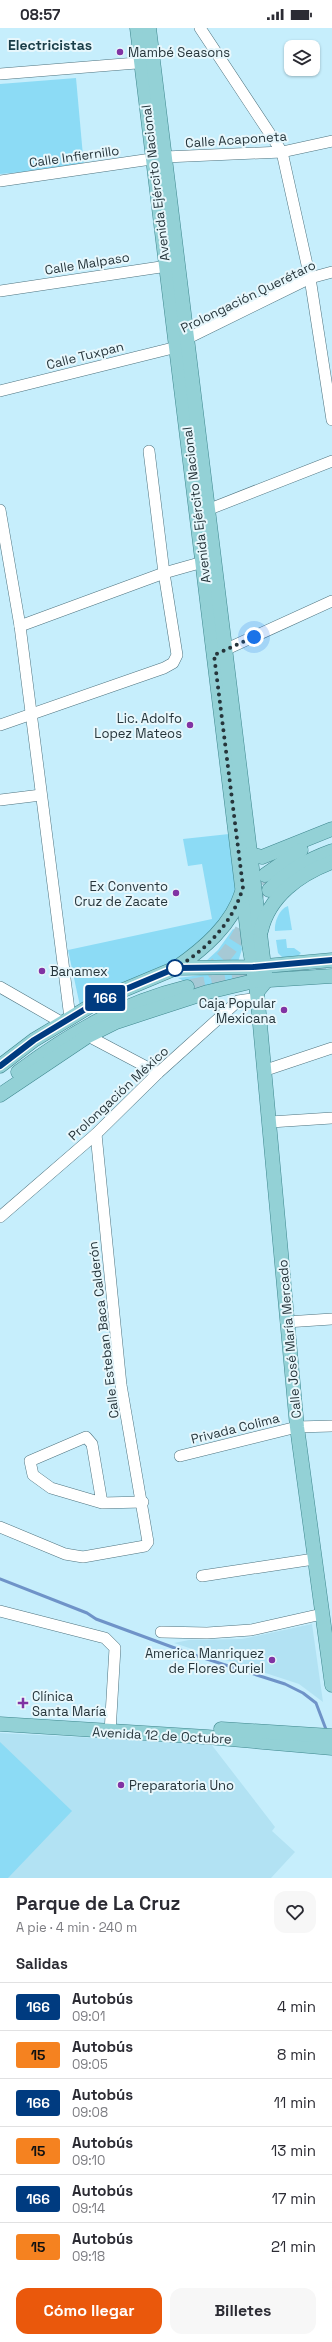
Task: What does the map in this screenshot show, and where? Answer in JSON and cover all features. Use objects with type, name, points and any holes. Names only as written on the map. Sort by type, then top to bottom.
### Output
[{"type":"main road","name":"Avenida Ejército Nacional","points":[[137,28],[147,62],[203,511],[220,653],[243,887],[259,966]]},
{"type":"main road","name":"Avenida Ejército Nacional","points":[[147,62],[149,28]]},
{"type":"main road","name":"Avenida Ejército Nacional","points":[[220,653],[250,854],[260,935],[259,988]]},
{"type":"main road","points":[[250,854],[262,857],[332,829]]},
{"type":"main road","points":[[264,875],[297,852],[332,835]]},
{"type":"main road","points":[[269,890],[285,874],[298,865],[332,851]]},
{"type":"main road","points":[[260,935],[264,918],[269,909],[290,886],[302,875],[332,862]]},
{"type":"main road","points":[[0,1066],[66,1020],[116,992],[176,968],[220,931],[236,909],[243,887]]},
{"type":"main road","points":[[176,968],[259,966],[332,960]]},
{"type":"main road","points":[[0,1095],[88,1036],[116,1022],[208,992],[259,988],[331,978]]},
{"type":"main road","points":[[0,1074],[36,1045],[78,1019],[124,997],[185,984],[133,1003],[86,1025],[42,1054],[0,1088]]},
{"type":"main road","name":"Calle José María Mercado","points":[[259,988],[286,1322],[297,1427],[314,1559],[327,1614],[332,1685]]},
{"type":"main road","name":"Avenida 12 de Octubre","points":[[0,1715],[110,1727]]},
{"type":"main road","name":"Avenida 12 de Octubre","points":[[0,1724],[110,1727],[327,1741]]},
{"type":"street","points":[[200,28],[282,152],[310,278],[332,420]]},
{"type":"street","points":[[0,74],[147,62]]},
{"type":"street","name":"Calle Acaponeta","points":[[159,158],[282,152],[332,141]]},
{"type":"street","name":"Calle Infiernillo","points":[[0,181],[159,158]]},
{"type":"street","name":"Calle Malpaso","points":[[0,291],[172,265]]},
{"type":"street","name":"Prolongación Querétaro","points":[[182,342],[310,278],[332,272]]},
{"type":"street","name":"Calle Tuxpan","points":[[0,391],[182,342]]},
{"type":"street","points":[[0,725],[164,668],[173,663],[177,655],[164,573],[149,451]]},
{"type":"street","points":[[203,511],[332,461]]},
{"type":"street","points":[[0,510],[20,626],[41,795],[66,1020]]},
{"type":"street","points":[[20,626],[164,573],[209,560]]},
{"type":"street","points":[[220,653],[332,601]]},
{"type":"street","points":[[0,800],[41,795]]},
{"type":"street","points":[[0,987],[66,1020]]},
{"type":"street","name":"Prolongación México","points":[[0,1217],[96,1134],[158,1073],[238,1001],[259,988]]},
{"type":"street","points":[[88,1036],[158,1073]]},
{"type":"street","points":[[266,1070],[332,1048]]},
{"type":"street","points":[[270,1122],[332,1118]]},
{"type":"street","name":"Calle Esteban Baca Calderón","points":[[0,1528],[65,1554],[83,1557],[145,1546],[148,1542],[143,1502],[121,1385],[96,1134]]},
{"type":"street","points":[[286,1322],[332,1319]]},
{"type":"street","name":"Privada Colima","points":[[180,1456],[297,1427],[332,1426]]},
{"type":"street","points":[[102,1503],[92,1444],[86,1437],[30,1461],[33,1475],[51,1488],[102,1503],[143,1502]]},
{"type":"street","points":[[202,1576],[314,1559]]},
{"type":"street","points":[[0,1610],[105,1638],[111,1642],[115,1648],[110,1727]]},
{"type":"street","points":[[161,1632],[207,1633],[251,1630],[327,1614]]},
{"type":"shaded area","points":[[76,78],[84,167],[0,174],[0,84]]},
{"type":"shaded area","points":[[229,834],[237,885],[215,942],[157,974],[80,1006],[68,950],[212,919],[202,864],[188,866],[183,839]]},
{"type":"shaded area","points":[[288,906],[292,930],[275,931],[275,924],[280,913]]},
{"type":"shaded area","points":[[233,929],[238,931],[242,949],[238,962],[205,962],[218,950]]},
{"type":"shaded area","points":[[286,939],[287,948],[294,948],[301,953],[296,958],[284,959],[278,953],[276,940]]},
{"type":"shaded area","points":[[208,974],[244,974],[245,977],[188,995],[184,981],[178,978]]},
{"type":"shaded area","name":"America Manriquez de Flores Curiel","points":[[312,1624],[323,1702],[299,1684],[174,1643],[189,1640],[242,1639]]},
{"type":"shaded area","name":"Preparatoria Uno","points":[[0,1733],[211,1744],[275,1827],[272,1831],[295,1852],[271,1878],[0,1878]]},
{"type":"shaded area","points":[[0,1742],[72,1811],[8,1878],[0,1878]]},
{"type":"waterway","points":[[0,1579],[87,1613],[96,1619],[191,1654],[285,1684],[303,1693],[316,1703],[327,1732]]},
{"type":"tunnel","points":[[206,972],[227,953],[243,928],[265,875]]},
{"type":"tunnel","points":[[191,986],[235,978],[326,967]]},
{"type":"bus line","name":"166","points":[[0,1066],[61,1022],[102,999],[126,987],[159,976],[176,968],[200,969],[253,967],[332,960]]},
{"type":"place","name":"Mambé Seasons","points":[[120,52]]},
{"type":"place","name":"Lic. Adolfo Lopez Mateos","points":[[190,725]]},
{"type":"place","name":"Ex Convento Cruz de Zacate","points":[[176,893]]},
{"type":"place","name":"Banamex","points":[[42,971]]},
{"type":"place","name":"Caja Popular Mexicana","points":[[284,1010]]},
{"type":"place","name":"America Manriquez de Flores Curiel","points":[[272,1660]]},
{"type":"place","name":"Clínica Santa María","points":[[23,1703]]},
{"type":"place","name":"Preparatoria Uno","points":[[121,1785]]},
{"type":"district","name":"Electricistas","points":[[50,45]]},
{"type":"route","points":[[175,968],[187,960],[220,931],[236,909],[243,887],[214,655],[254,637]]}]
